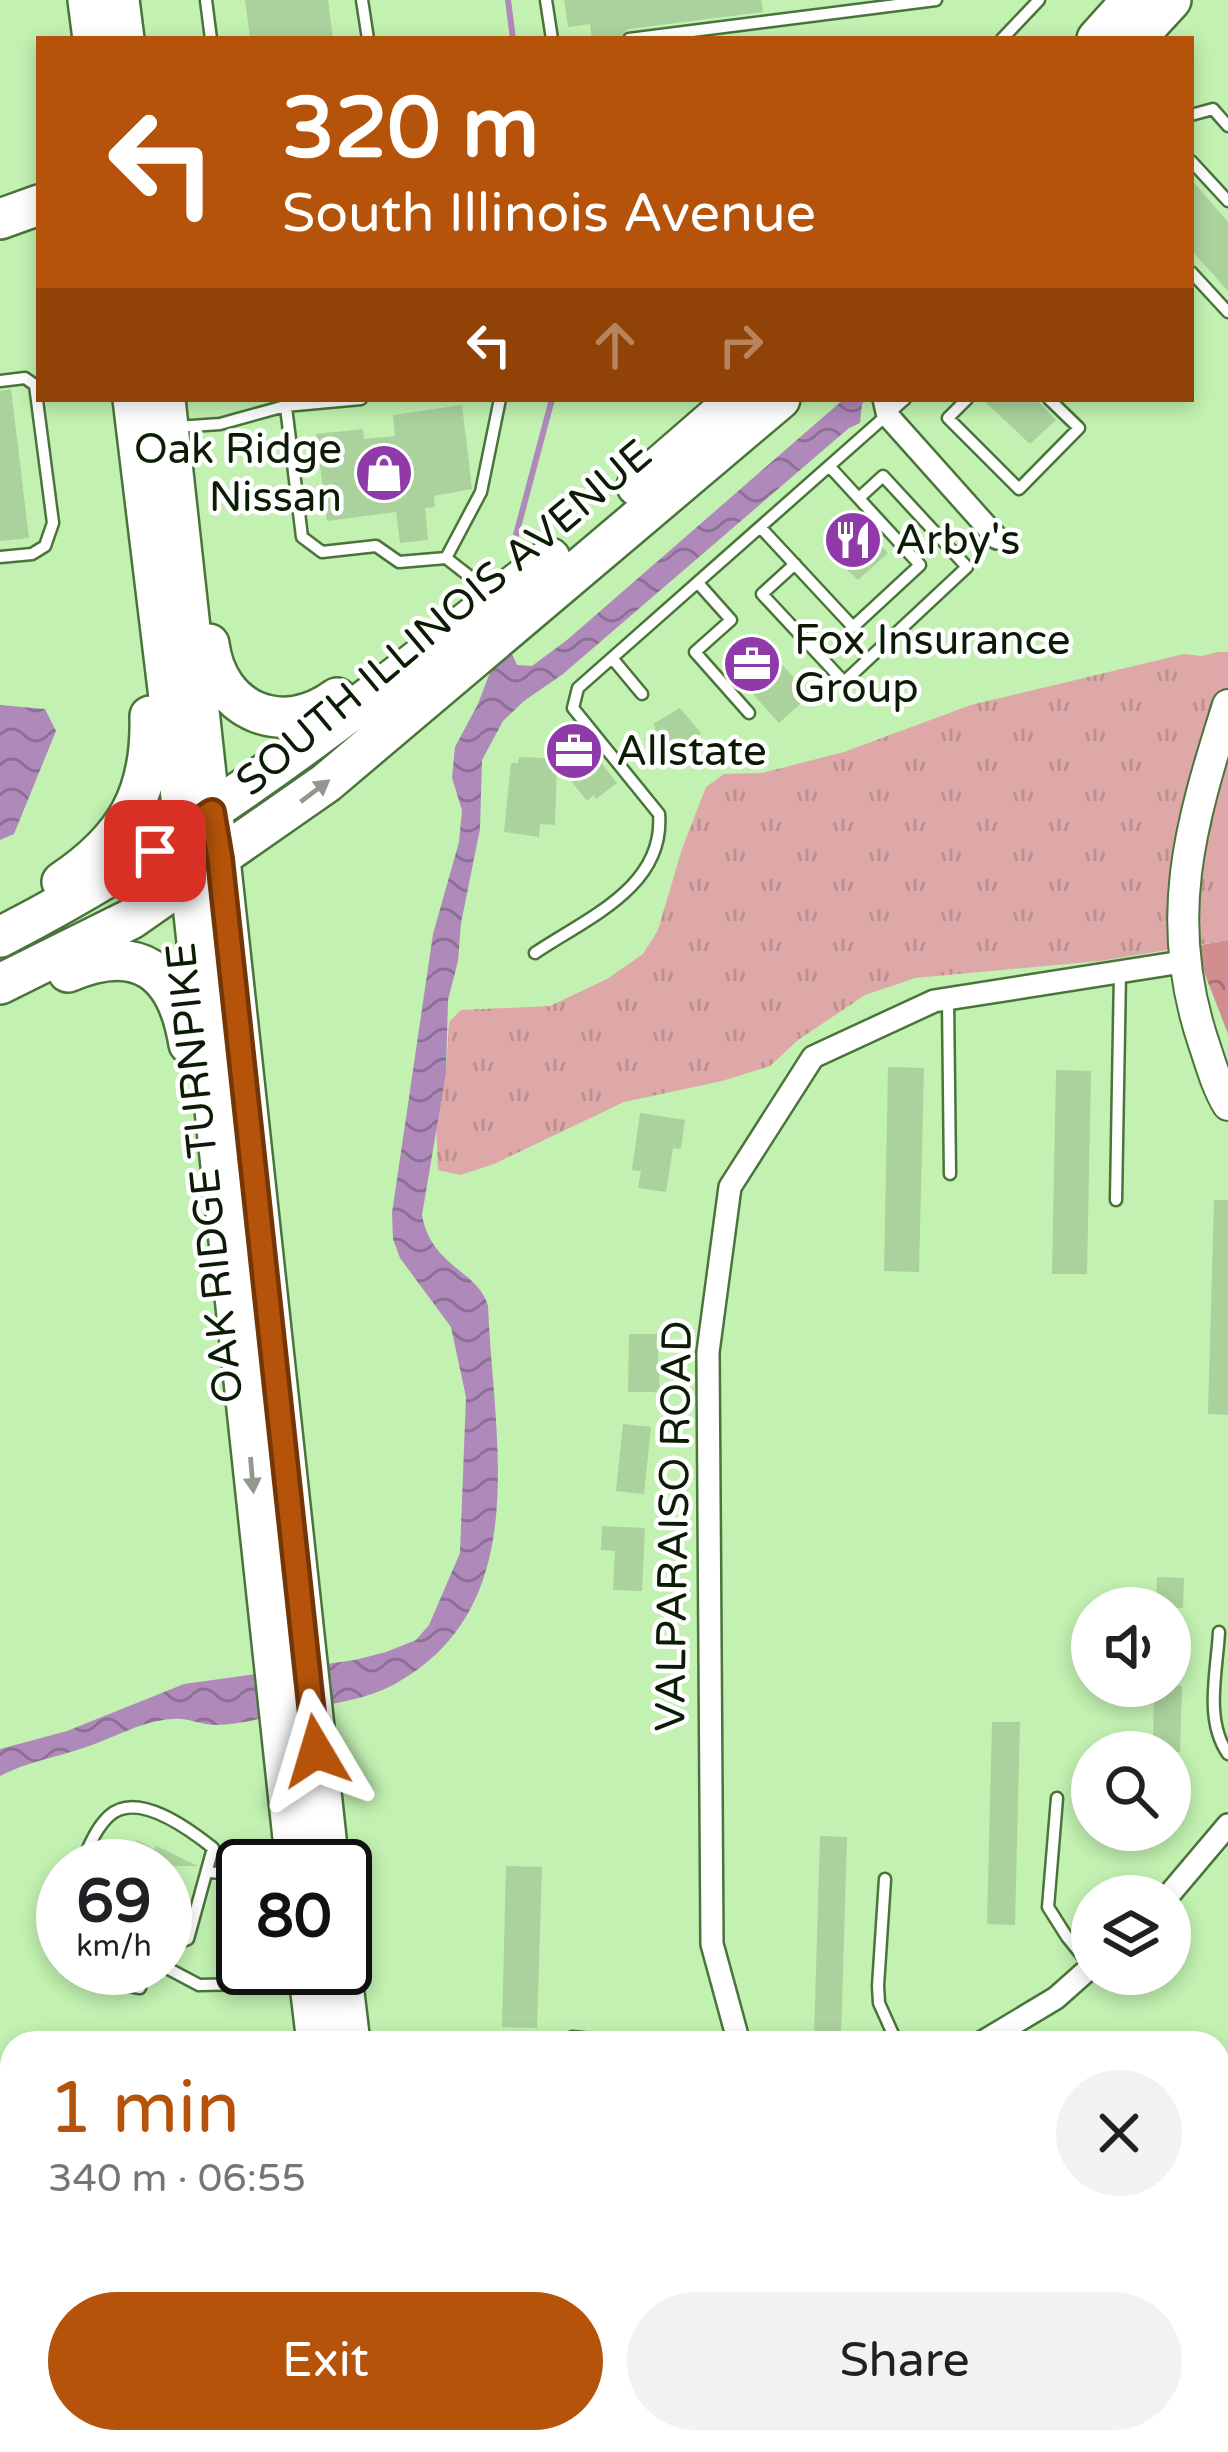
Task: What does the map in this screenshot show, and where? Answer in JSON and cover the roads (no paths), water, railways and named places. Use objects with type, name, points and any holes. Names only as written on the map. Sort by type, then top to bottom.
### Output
[{"type":"highway","points":[[72,0],[76,36]]},
{"type":"highway","points":[[88,0],[93,36]]},
{"type":"highway","points":[[119,0],[124,36]]},
{"type":"highway","points":[[1100,36],[1132,0]]},
{"type":"highway","points":[[1139,36],[1171,0]]},
{"type":"highway","points":[[0,219],[36,206]]},
{"type":"highway","points":[[0,232],[36,229]]},
{"type":"highway","points":[[0,916],[47,892],[111,843],[133,812],[151,757],[143,480],[124,402]]},
{"type":"highway","name":"OAK RIDGE TURNPIKE","points":[[134,402],[199,821],[284,1466],[286,1646]]},
{"type":"highway","name":"SOUTH ILLINOIS AVENUE","points":[[0,937],[84,895],[199,821],[592,526],[734,402]]},
{"type":"highway","name":"SOUTH ILLINOIS AVENUE","points":[[0,988],[95,940],[256,835],[326,783],[776,402]]},
{"type":"highway","name":"OAK RIDGE TURNPIKE","points":[[166,414],[178,508],[199,821]]},
{"type":"highway","points":[[178,508],[202,581],[212,669],[224,689],[262,714],[286,720],[320,710],[396,655],[451,634]]},
{"type":"highway","points":[[256,835],[247,854],[244,880],[285,1276],[284,1466]]},
{"type":"highway","name":"OAK RIDGE TURNPIKE","points":[[205,869],[222,1175],[295,1715],[323,1839]]},
{"type":"highway","points":[[0,988],[37,986],[105,958],[123,958],[148,967],[165,981],[179,1001],[201,1110],[222,1175]]},
{"type":"highway","points":[[295,1715],[296,1839]]},
{"type":"highway","points":[[311,1995],[316,2031]]},
{"type":"highway","points":[[344,1995],[349,2031]]},
{"type":"street","points":[[886,408],[998,538]]},
{"type":"street","points":[[1228,705],[1187,854],[1182,962],[1192,1008],[1228,1105]]},
{"type":"street","name":"VALPARAISO ROAD","points":[[736,2031],[712,1944],[708,1352],[730,1186],[813,1057],[934,1001],[1182,962]]},
{"type":"street","points":[[1186,1875],[1228,1825]]},
{"type":"street","points":[[1001,2031],[1071,1985]]},
{"type":"lane","points":[[206,0],[211,36]]},
{"type":"lane","points":[[362,0],[368,36]]},
{"type":"lane","points":[[546,0],[552,36]]},
{"type":"lane","points":[[653,36],[936,0]]},
{"type":"lane","points":[[1005,36],[1039,0]]},
{"type":"lane","points":[[1194,114],[1214,110],[1228,126]]},
{"type":"lane","points":[[1194,164],[1228,201]]},
{"type":"lane","points":[[1194,275],[1228,312]]},
{"type":"lane","points":[[0,381],[25,378],[36,394]]},
{"type":"lane","points":[[0,557],[32,554],[45,546],[53,523],[37,402]]},
{"type":"lane","points":[[446,558],[481,492],[499,402]]},
{"type":"lane","points":[[964,402],[948,418],[1019,489],[1079,428],[1052,402]]},
{"type":"lane","points":[[166,414],[220,424],[285,403],[302,537],[322,552],[376,546],[399,562],[446,558],[498,598]]},
{"type":"lane","points":[[535,953],[640,882],[655,856],[661,832],[659,814],[573,708],[578,688],[830,467],[886,408]]},
{"type":"lane","points":[[761,527],[853,627],[920,565],[830,467]]},
{"type":"lane","points":[[794,564],[762,594],[844,682],[967,567],[883,476],[859,498]]},
{"type":"lane","points":[[698,583],[731,620],[695,652],[749,712]]},
{"type":"lane","points":[[613,658],[642,694]]},
{"type":"lane","points":[[1116,1200],[1120,972]]},
{"type":"lane","points":[[948,998],[950,1174]]},
{"type":"lane","points":[[1219,1632],[1214,1715],[1216,1735],[1228,1754]]},
{"type":"lane","points":[[1058,1798],[1048,1907],[1071,1938]]},
{"type":"lane","points":[[95,1839],[106,1818],[134,1806],[213,1847],[192,1926]]},
{"type":"lane","points":[[208,1872],[216,1872]]},
{"type":"lane","points":[[885,1879],[878,1986],[879,2003],[892,2031]]},
{"type":"water","points":[[841,402],[864,402],[860,423],[563,674],[524,701],[503,721],[482,760],[480,829],[448,1000],[446,1073],[422,1215],[435,1246],[475,1284],[488,1306],[498,1464],[496,1516],[487,1566],[469,1612],[438,1652],[373,1694],[227,1724],[161,1720],[0,1776],[0,1749],[67,1731],[184,1684],[355,1660],[416,1640],[429,1625],[460,1553],[466,1397],[451,1327],[400,1258],[392,1213],[433,934],[459,842],[462,810],[452,778],[455,747],[492,667],[511,652],[517,665],[532,666]]},
{"type":"water","points":[[0,705],[45,709],[56,731],[14,834],[0,840]]},
{"type":"waterway","points":[[508,0],[513,36]]},
{"type":"waterway","points":[[512,550],[551,402]]},
{"type":"place","name":"Oak Ridge Nissan","points":[[384,473]]},
{"type":"place","name":"Arby's","points":[[853,540]]},
{"type":"place","name":"Fox Insurance Group","points":[[752,664]]},
{"type":"place","name":"Allstate","points":[[574,751]]}]
